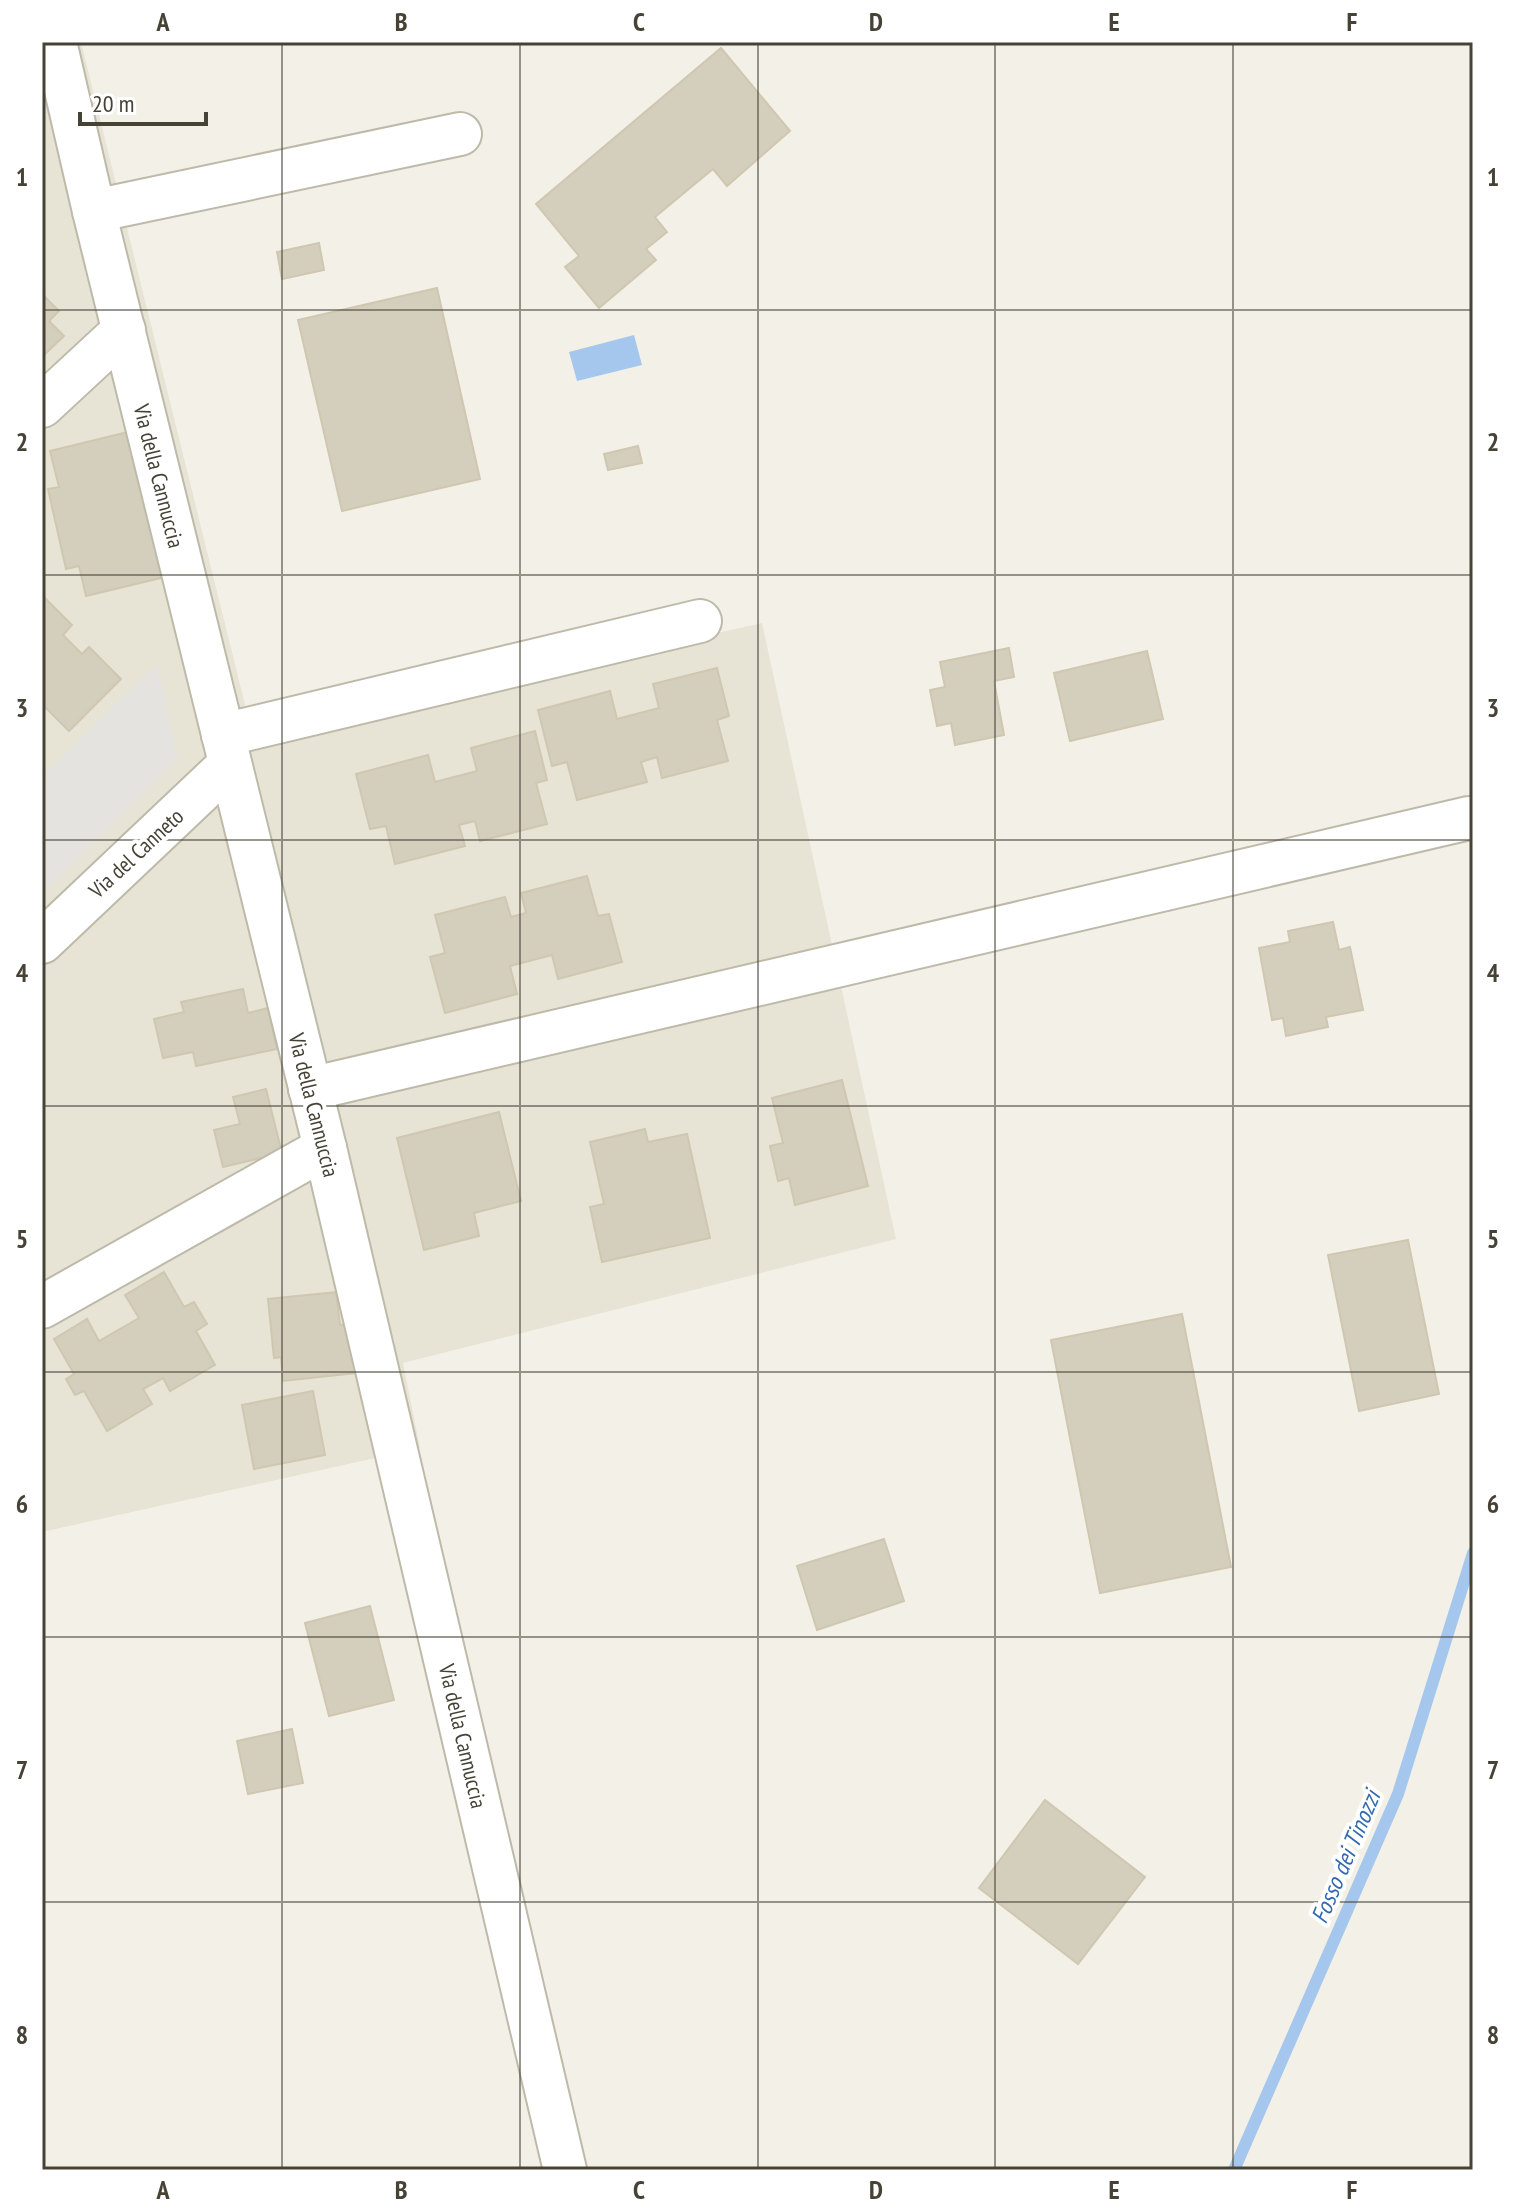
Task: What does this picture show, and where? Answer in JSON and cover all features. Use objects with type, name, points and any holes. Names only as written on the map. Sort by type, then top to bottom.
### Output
[{"type":"street","points":[[42,51],[53,42]]},
{"type":"street","name":"Via della Cannuccia","points":[[53,42],[325,1148],[565,2170]]},
{"type":"street","points":[[94,211],[460,134]]},
{"type":"street","points":[[42,406],[124,330]]},
{"type":"street","points":[[226,750],[700,621]]},
{"type":"street","name":"Via del Canneto","points":[[42,942],[226,750]]},
{"type":"street","points":[[310,1089],[1469,818]]},
{"type":"street","points":[[42,1307],[325,1148]]},
{"type":"shaded area","points":[[42,42],[81,42],[253,737],[762,623],[896,1239],[403,1363],[420,1448],[42,1532]]},
{"type":"shaded area","points":[[157,664],[178,758],[42,894],[42,776]]},
{"type":"water","points":[[634,335],[642,365],[577,381],[569,352]]},
{"type":"building","points":[[721,48],[790,131],[727,186],[713,169],[655,217],[667,232],[646,249],[656,260],[599,308],[565,267],[579,256],[536,204]]},
{"type":"building","points":[[319,243],[324,270],[282,279],[277,252]]},
{"type":"building","points":[[437,288],[480,479],[342,511],[298,320]]},
{"type":"building","points":[[42,294],[59,311],[49,321],[64,336],[42,357]]},
{"type":"building","points":[[132,431],[165,577],[86,596],[79,566],[66,569],[48,489],[59,487],[50,451]]},
{"type":"building","points":[[638,446],[642,463],[608,470],[604,454]]},
{"type":"building","points":[[42,595],[72,625],[63,635],[82,654],[89,647],[121,679],[69,731],[42,704]]},
{"type":"building","points":[[1009,648],[1014,677],[994,681],[1004,735],[955,745],[951,723],[937,726],[930,690],[945,687],[940,662]]},
{"type":"building","points":[[1147,651],[1163,719],[1070,741],[1054,673]]},
{"type":"building","points":[[717,668],[729,716],[717,720],[728,761],[662,778],[657,757],[641,762],[647,782],[577,800],[567,762],[552,766],[538,710],[610,691],[617,719],[659,708],[653,684]]},
{"type":"building","points":[[535,731],[547,780],[536,783],[547,824],[480,841],[475,821],[459,825],[465,846],[395,864],[386,826],[370,829],[356,774],[428,755],[435,782],[477,771],[471,748]]},
{"type":"building","points":[[587,876],[598,916],[609,914],[622,962],[558,979],[552,955],[510,966],[517,994],[445,1013],[430,957],[445,953],[435,915],[505,897],[511,917],[526,913],[521,893]]},
{"type":"building","points":[[1333,922],[1339,950],[1350,947],[1363,1010],[1326,1017],[1328,1027],[1286,1036],[1283,1018],[1272,1020],[1259,948],[1290,942],[1288,931]]},
{"type":"building","points":[[243,989],[248,1013],[268,1008],[277,1049],[196,1066],[193,1052],[163,1058],[154,1019],[184,1012],[181,1002]]},
{"type":"building","points":[[842,1080],[868,1186],[795,1205],[789,1178],[778,1181],[770,1146],[783,1143],[772,1098]]},
{"type":"building","points":[[266,1089],[282,1153],[223,1167],[214,1130],[240,1124],[233,1097]]},
{"type":"building","points":[[499,1112],[521,1201],[474,1213],[479,1236],[424,1250],[397,1138]]},
{"type":"building","points":[[645,1129],[648,1142],[687,1134],[710,1238],[602,1262],[590,1207],[604,1204],[590,1142]]},
{"type":"building","points":[[1408,1240],[1439,1394],[1359,1411],[1328,1255]]},
{"type":"building","points":[[164,1272],[184,1307],[194,1302],[207,1324],[196,1331],[215,1365],[170,1391],[163,1378],[143,1389],[152,1404],[107,1431],[84,1391],[75,1395],[66,1379],[74,1374],[54,1339],[87,1319],[99,1341],[139,1318],[125,1295]]},
{"type":"building","points":[[336,1292],[340,1325],[360,1323],[365,1372],[283,1381],[281,1357],[274,1358],[268,1299]]},
{"type":"building","points":[[1182,1314],[1231,1567],[1100,1593],[1051,1340]]},
{"type":"building","points":[[313,1391],[325,1455],[254,1469],[242,1405]]},
{"type":"building","points":[[884,1539],[904,1601],[817,1630],[797,1566]]},
{"type":"building","points":[[370,1606],[394,1700],[329,1716],[305,1623]]},
{"type":"building","points":[[292,1729],[303,1783],[248,1794],[237,1741]]},
{"type":"building","points":[[1045,1800],[1145,1877],[1078,1964],[979,1888]]},
{"type":"waterway","name":"Fosso dei Tinozzi","points":[[1234,2170],[1398,1794],[1473,1553]]}]
